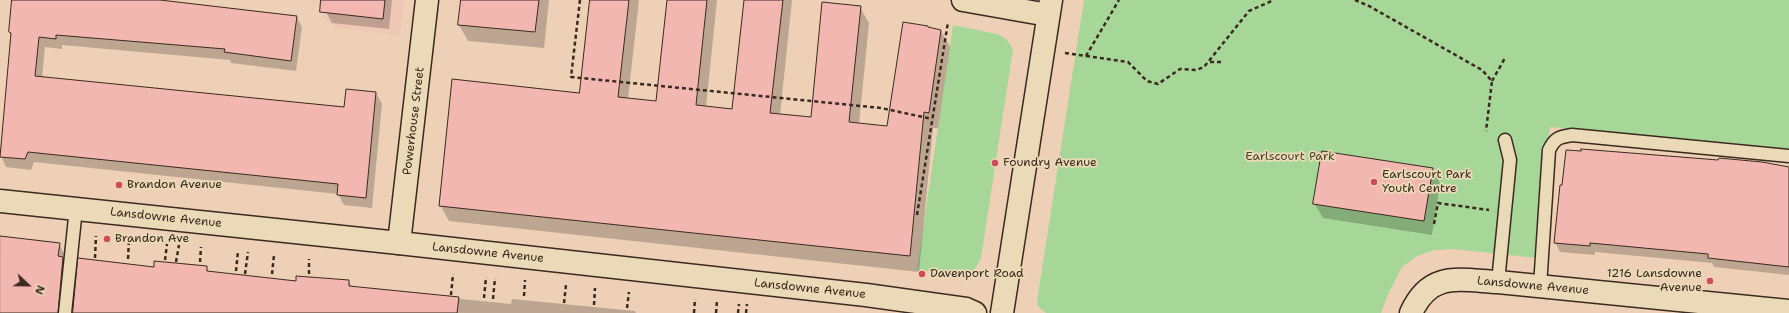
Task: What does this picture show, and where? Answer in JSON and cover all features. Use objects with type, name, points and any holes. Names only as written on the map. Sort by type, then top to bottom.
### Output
[{"type":"street","name":"Powerhouse Street","points":[[399,243],[427,0]]},
{"type":"street","points":[[963,0],[1050,8],[1002,313]]},
{"type":"street","name":"Lansdowne Avenue","points":[[0,201],[399,243],[866,295],[966,309],[975,313]]},
{"type":"street","name":"Lansdowne Avenue","points":[[1411,313],[1424,290],[1441,281],[1456,280],[1498,282],[1789,310]]},
{"type":"lane","points":[[1540,286],[1549,150],[1554,141],[1562,136],[1789,156]]},
{"type":"lane","points":[[1498,282],[1510,160],[1505,140]]},
{"type":"lane","points":[[65,313],[76,208]]},
{"type":"path","points":[[580,0],[572,77],[881,108],[932,119]]},
{"type":"path","points":[[1086,56],[1119,0]]},
{"type":"path","points":[[1043,51],[1128,62],[1147,81],[1158,84],[1180,69],[1196,70],[1204,67],[1249,11],[1274,0]]},
{"type":"path","points":[[1355,0],[1387,16],[1482,70],[1492,81]]},
{"type":"path","points":[[917,215],[948,22]]},
{"type":"path","points":[[1486,131],[1492,81],[1505,58]]},
{"type":"path","points":[[1209,62],[1224,62]]},
{"type":"path","points":[[1434,224],[1438,203],[1505,212]]},
{"type":"path","points":[[95,258],[96,236]]},
{"type":"path","points":[[128,259],[129,240]]},
{"type":"path","points":[[165,260],[167,244]]},
{"type":"path","points":[[176,262],[179,245]]},
{"type":"path","points":[[200,262],[201,247]]},
{"type":"path","points":[[236,271],[238,251]]},
{"type":"path","points":[[245,274],[248,252]]},
{"type":"path","points":[[272,274],[274,255]]},
{"type":"path","points":[[309,274],[310,259]]},
{"type":"path","points":[[451,295],[454,274]]},
{"type":"path","points":[[484,298],[486,277]]},
{"type":"path","points":[[493,299],[495,278]]},
{"type":"path","points":[[524,296],[525,280]]},
{"type":"path","points":[[564,303],[566,285]]},
{"type":"path","points":[[594,304],[595,288]]},
{"type":"path","points":[[627,308],[629,292]]},
{"type":"path","points":[[694,313],[695,299]]},
{"type":"path","points":[[716,313],[717,301]]},
{"type":"path","points":[[738,313],[739,303]]},
{"type":"path","points":[[746,313],[747,304]]},
{"type":"shaded area","points":[[318,0],[404,0],[400,35],[339,28],[324,18],[320,12]]},
{"type":"green space","name":"Earlscourt Park","points":[[1084,0],[1789,0],[1789,150],[1550,127],[1537,258],[1454,249],[1435,250],[1417,256],[1402,267],[1388,294],[1381,313],[1046,313],[1038,306],[1037,301]]},
{"type":"green space","points":[[953,25],[997,34],[1006,39],[1013,49],[981,258],[974,271],[961,274],[917,270]]},
{"type":"building","points":[[12,0],[160,0],[297,16],[291,61],[224,52],[225,49],[56,35],[56,39],[39,37],[35,76],[344,107],[346,89],[376,92],[366,198],[337,195],[338,184],[28,152],[25,159],[0,157],[11,33],[9,32]]},
{"type":"building","points":[[321,0],[385,0],[383,19],[320,12]]},
{"type":"building","points":[[461,0],[539,0],[535,32],[458,25]]},
{"type":"building","points":[[590,0],[629,0],[618,97],[656,101],[667,0],[707,0],[696,105],[732,109],[744,0],[783,0],[770,113],[811,117],[822,2],[861,6],[849,122],[887,126],[903,22],[928,26],[941,30],[929,113],[924,112],[910,256],[439,206],[452,79],[579,93]]},
{"type":"building","points":[[1581,149],[1718,160],[1719,158],[1762,162],[1789,167],[1789,267],[1708,258],[1708,254],[1590,243],[1590,246],[1554,243],[1560,185],[1562,185],[1566,150],[1581,151]]},
{"type":"building","name":"Earlscourt Park Youth Centre","points":[[1322,151],[1433,168],[1424,221],[1313,204]]},
{"type":"building","points":[[0,236],[60,243],[58,256],[63,257],[58,313],[0,313]]},
{"type":"building","points":[[78,258],[154,267],[154,261],[207,266],[207,271],[296,281],[296,276],[349,280],[349,286],[459,297],[457,313],[73,313]]},
{"type":"place","name":"Foundry Avenue","points":[[995,163]]},
{"type":"place","name":"Earlscourt Park Youth Centre","points":[[1374,182]]},
{"type":"place","name":"Brandon Avenue","points":[[119,185]]},
{"type":"place","name":"Brandon Ave","points":[[107,239]]},
{"type":"place","name":"Davenport Road","points":[[922,274]]},
{"type":"place","name":"1216 Lansdowne Avenue","points":[[1710,281]]}]
